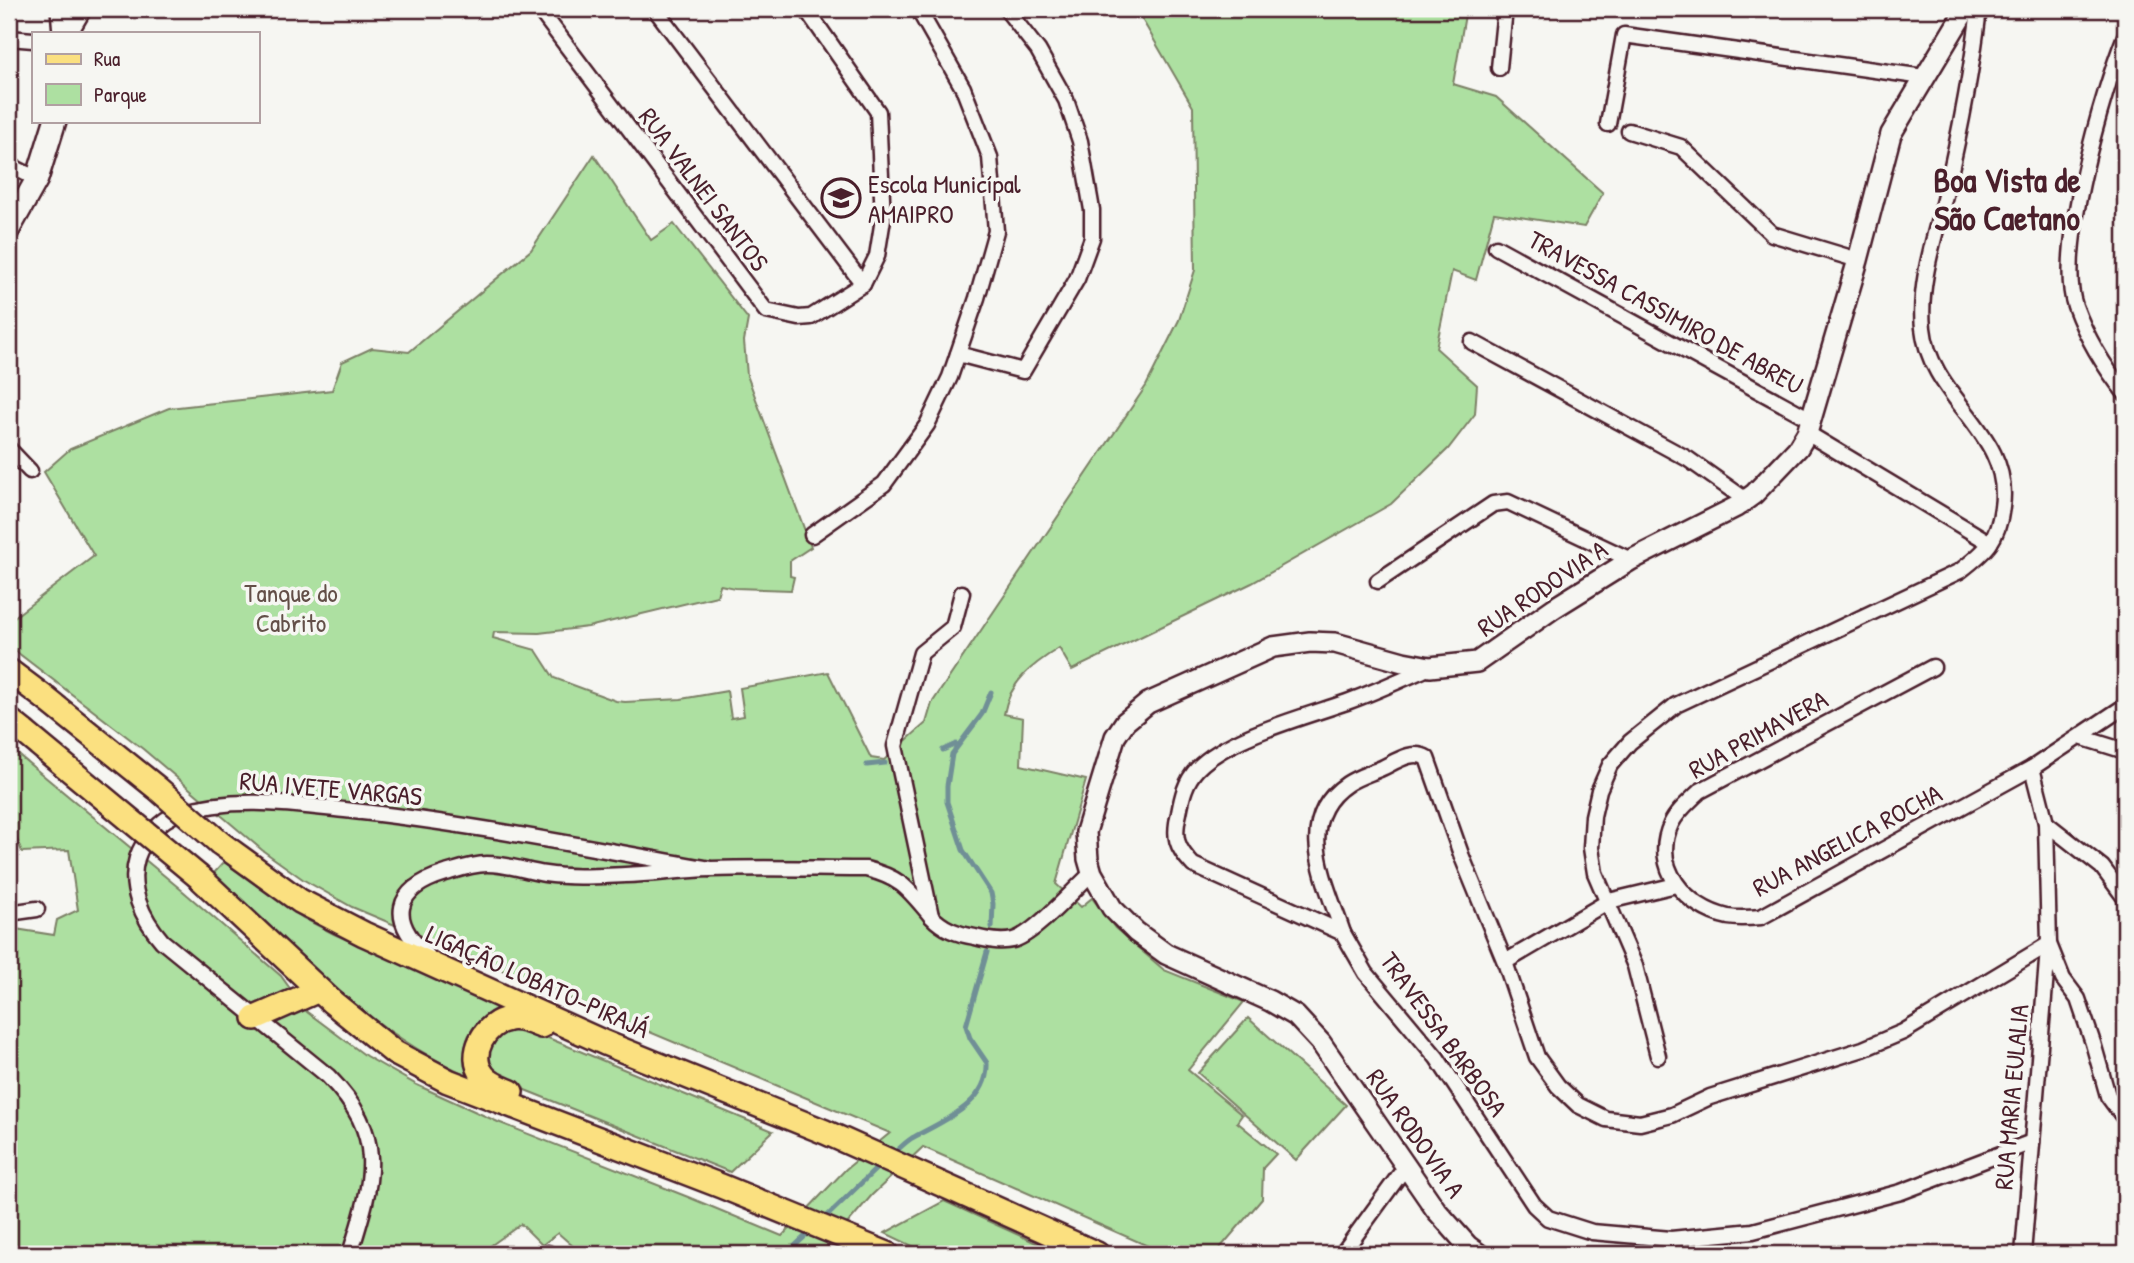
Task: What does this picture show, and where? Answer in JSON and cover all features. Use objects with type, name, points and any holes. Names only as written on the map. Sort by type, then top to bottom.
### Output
[{"type":"main road","points":[[62,9],[64,32]]},
{"type":"main road","points":[[9,229],[37,179],[55,122]]},
{"type":"main road","name":"LIGAÇÃO LOBATO-PIRAJÁ","points":[[9,671],[158,788],[220,843],[300,901],[447,973],[605,1043],[825,1132],[1097,1254]]},
{"type":"main road","points":[[16,726],[199,877],[319,990],[395,1054],[448,1081],[721,1186],[887,1254]]},
{"type":"main road","points":[[255,1018],[319,990]]},
{"type":"main road","points":[[605,1043],[521,1019],[508,1019],[489,1029],[482,1038],[477,1058],[479,1069],[488,1082],[610,1143]]},
{"type":"main road","points":[[1071,1243],[1091,1254]]},
{"type":"street","points":[[71,32],[84,9]]},
{"type":"street","name":"RUA VALNEI SANTOS","points":[[539,9],[766,311],[799,318],[810,317],[863,284]]},
{"type":"street","points":[[655,9],[863,284],[877,256],[883,219],[878,112],[806,9]]},
{"type":"street","points":[[812,535],[884,484],[926,425],[950,377],[996,231],[990,156],[963,88],[918,9]]},
{"type":"street","points":[[958,354],[1023,372],[1077,279],[1092,238],[1092,211],[1080,141],[1066,100],[1038,50],[1006,9]]},
{"type":"street","points":[[1499,68],[1505,9]]},
{"type":"street","name":"RUA RODOVIA A","points":[[1470,1251],[1436,1210],[1321,1043],[1296,1016],[1277,1004],[1182,962],[1151,944],[1112,908],[1092,873],[1086,832],[1115,737],[1125,722],[1148,703],[1255,654],[1290,644],[1335,643],[1430,667],[1477,662],[1488,657],[1554,608],[1631,560],[1746,500],[1798,448],[1809,427],[1858,260],[1891,134],[1966,9]]},
{"type":"street","points":[[1658,1056],[1635,966],[1595,873],[1591,848],[1593,816],[1599,790],[1610,765],[1630,742],[1676,705],[1960,571],[1987,547],[2000,523],[2005,492],[1999,461],[1985,437],[1945,387],[1931,361],[1923,328],[1928,268],[1959,135],[1979,9]]},
{"type":"street","points":[[1608,124],[1624,35],[1924,77]]},
{"type":"street","points":[[2125,36],[2112,71],[2080,194],[2070,276],[2074,304],[2092,342],[2125,393]]},
{"type":"street","points":[[9,38],[32,40]]},
{"type":"street","points":[[1629,131],[1681,147],[1772,234],[1858,260]]},
{"type":"street","points":[[9,164],[37,179]]},
{"type":"street","name":"TRAVESSA CASSIMIRO DE ABREU","points":[[1496,247],[1809,427],[1987,547]]},
{"type":"street","points":[[1472,342],[1688,459],[1746,500]]},
{"type":"street","points":[[9,449],[30,471]]},
{"type":"street","points":[[1378,581],[1493,504],[1500,502],[1508,502],[1631,560]]},
{"type":"street","points":[[932,916],[895,746],[921,653],[953,626],[962,593]]},
{"type":"street","points":[[1343,933],[1194,865],[1180,851],[1174,831],[1185,787],[1197,769],[1252,735],[1350,701],[1430,667]]},
{"type":"street","name":"RUA PRIMAVERA","points":[[1676,885],[1665,865],[1665,845],[1671,824],[1700,791],[1933,667]]},
{"type":"street","name":"RUA ANGELICA ROCHA","points":[[1676,885],[1708,910],[1727,916],[1761,917],[2032,768],[2125,706]]},
{"type":"street","points":[[2080,737],[2125,751]]},
{"type":"street","name":"TRAVESSA BARBOSA","points":[[1505,962],[1462,857],[1427,758],[1423,755],[1410,756],[1347,784],[1330,800],[1317,824],[1316,849],[1343,933],[1366,973],[1437,1058],[1534,1205],[1548,1218],[1592,1233],[1671,1239],[1753,1231],[1900,1192],[2032,1142]]},
{"type":"street","points":[[2032,768],[2046,823],[2049,944],[2063,979],[2078,999],[2094,1042],[2108,1096],[2125,1119]]},
{"type":"street","name":"RUA IVETE VARGAS","points":[[350,1254],[368,1190],[371,1165],[369,1139],[359,1115],[347,1095],[328,1076],[162,941],[142,914],[134,874],[138,857],[158,826],[176,814],[230,803],[328,809],[517,834],[710,869]]},
{"type":"street","points":[[2046,823],[2102,867],[2125,898]]},
{"type":"street","name":"RUA IVETE VARGAS","points":[[447,973],[408,935],[400,915],[403,900],[428,878],[473,865],[486,864],[560,876],[628,875],[710,869],[866,869],[888,875],[902,883],[947,929],[1002,942],[1014,940],[1032,928],[1092,873]]},
{"type":"street","points":[[1676,885],[1609,901],[1505,962],[1537,1057],[1558,1086],[1577,1105],[1606,1119],[1640,1123],[1672,1115],[1710,1097],[1873,1045],[1903,1032],[2049,944]]},
{"type":"street","points":[[9,913],[37,909]]},
{"type":"street","name":"RUA MARIA EULALIA","points":[[2023,1254],[2049,944]]},
{"type":"street","points":[[1342,1254],[1406,1166]]},
{"type":"green space","name":"Tanque do Cabrito","points":[[1136,9],[1466,9],[1453,84],[1496,97],[1603,193],[1584,227],[1494,213],[1476,280],[1452,271],[1436,348],[1477,385],[1475,414],[1448,449],[1391,504],[1252,583],[1072,670],[1059,648],[1024,675],[1007,702],[1004,714],[1023,718],[1021,765],[1086,780],[1056,884],[1081,907],[1092,898],[1115,928],[1164,970],[1244,1002],[1188,1070],[1242,1115],[1237,1122],[1276,1154],[1263,1168],[1262,1199],[1215,1254],[1166,1254],[923,1147],[872,1195],[822,1253],[824,1254],[582,1254],[558,1233],[542,1245],[521,1224],[479,1254],[9,1254],[9,928],[54,935],[57,920],[78,910],[69,850],[22,852],[9,820],[9,747],[281,976],[307,1012],[366,1056],[417,1085],[498,1122],[782,1236],[846,1169],[890,1133],[352,907],[304,880],[262,850],[143,749],[9,646],[9,621],[94,556],[44,472],[70,449],[169,408],[332,390],[342,362],[372,348],[409,352],[531,250],[594,155],[651,240],[674,224],[748,319],[744,341],[747,375],[811,547],[790,561],[790,576],[794,577],[791,590],[720,585],[717,596],[588,627],[539,633],[494,632],[493,638],[536,650],[554,678],[616,701],[681,699],[727,691],[731,718],[744,716],[740,688],[828,672],[871,758],[884,760],[926,723],[932,703],[1146,386],[1179,320],[1195,270],[1193,107]]},
{"type":"green space","points":[[224,862],[303,918],[500,1006],[481,1020],[469,1036],[465,1054],[472,1077],[400,1038],[334,987],[214,873]]},
{"type":"green space","points":[[1248,1018],[1346,1105],[1296,1160],[1198,1073]]},
{"type":"green space","points":[[519,1026],[773,1131],[730,1172],[515,1086],[493,1071],[488,1059],[492,1043],[498,1035]]},
{"type":"green space","points":[[944,1201],[1060,1254],[929,1254],[885,1233]]},
{"type":"waterway","points":[[991,692],[982,714],[952,754],[947,802],[963,850],[991,893],[992,927]]},
{"type":"waterway","points":[[943,750],[956,744]]},
{"type":"waterway","points":[[867,765],[885,763]]},
{"type":"waterway","points":[[891,1156],[912,1138],[962,1110],[980,1090],[986,1077],[987,1063],[970,1038],[966,1026],[987,952]]},
{"type":"waterway","points":[[822,1221],[880,1165]]},
{"type":"waterway","points":[[786,1254],[812,1230]]},
{"type":"place","name":"Escola Municípal AMAIPRO","points":[[841,198]]},
{"type":"district","name":"Boa Vista de São Caetano","points":[[2007,199]]}]
